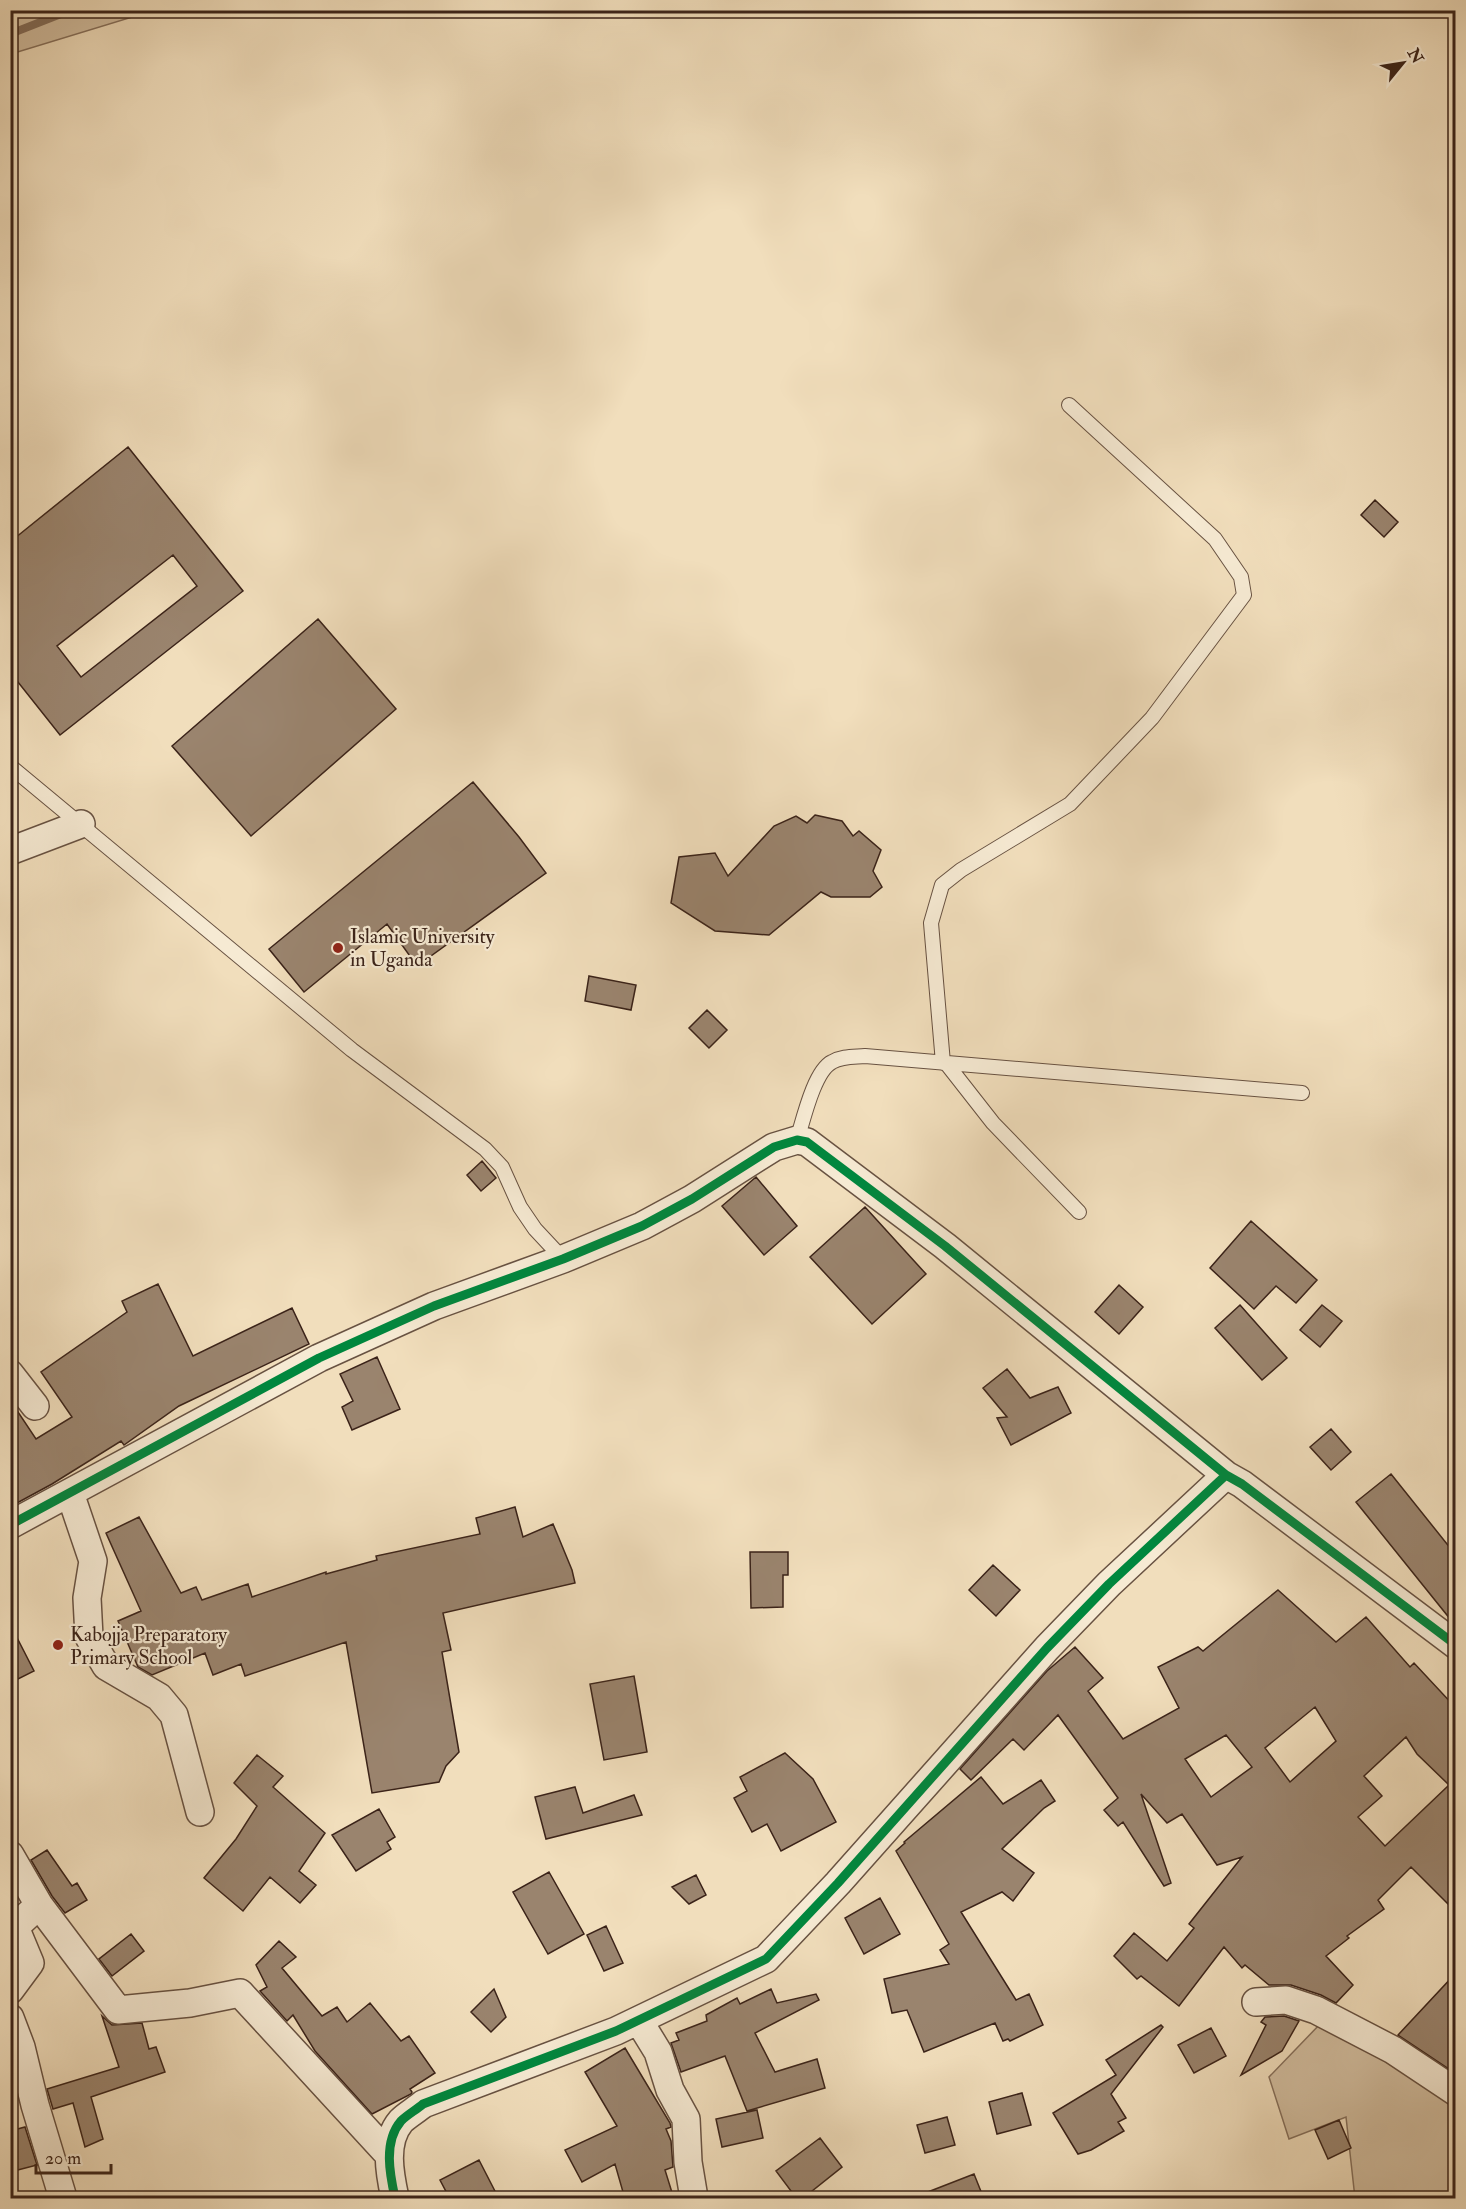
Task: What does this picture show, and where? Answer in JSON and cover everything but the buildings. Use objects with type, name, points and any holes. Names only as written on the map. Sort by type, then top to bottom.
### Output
[{"type":"street","points":[[10,851],[81,824]]},
{"type":"street","points":[[10,1525],[319,1358],[434,1306],[563,1259],[642,1226],[692,1199],[774,1147],[797,1140],[807,1142],[936,1239],[1226,1475],[1242,1484],[1455,1645]]},
{"type":"street","points":[[10,1374],[35,1406]]},
{"type":"street","points":[[395,2199],[389,2155],[393,2137],[400,2122],[423,2104],[639,2021],[766,1959],[838,1883],[1047,1648],[1109,1584],[1226,1475]]},
{"type":"street","points":[[70,1493],[93,1561],[87,1598],[88,1636],[106,1666],[159,1697],[174,1715],[200,1812]]},
{"type":"street","points":[[10,1855],[39,1905],[118,2010],[190,2004],[240,1993],[389,2155]]},
{"type":"street","points":[[10,1990],[30,1963],[15,1927],[39,1905]]},
{"type":"street","points":[[1256,2002],[1286,2000],[1316,2010],[1393,2050],[1455,2092]]},
{"type":"street","points":[[639,2021],[658,2052],[670,2090],[686,2119],[688,2162],[694,2199]]},
{"type":"street","points":[[12,2028],[63,2199]]},
{"type":"lane","points":[[1069,405],[1215,539],[1240,577],[1244,595],[1152,718],[1070,804],[961,870],[942,885],[931,923],[944,1063],[993,1123],[1079,1212]]},
{"type":"lane","points":[[10,766],[352,1050],[485,1149],[502,1167],[520,1207],[535,1229],[563,1259]]},
{"type":"lane","points":[[797,1140],[812,1089],[829,1063],[843,1057],[865,1056],[1302,1093]]},
{"type":"shaded area","points":[[11,10],[152,10],[152,11],[11,54]]},
{"type":"shaded area","points":[[1322,2022],[1442,2097],[1455,2110],[1455,2198],[1355,2198],[1346,2117],[1289,2139],[1269,2077]]},
{"type":"waterway","points":[[10,34],[71,10]]},
{"type":"cycle path","points":[[10,1525],[319,1358],[434,1306],[563,1259],[642,1226],[692,1199],[774,1147],[797,1140],[807,1142],[945,1246],[1226,1475],[1242,1484],[1456,1645]]},
{"type":"cycle path","points":[[395,2198],[389,2159],[392,2139],[401,2121],[423,2104],[616,2031],[766,1959],[838,1883],[1047,1648],[1109,1584],[1226,1475]]},
{"type":"place","name":"Islamic University in Uganda","points":[[338,948]]},
{"type":"place","name":"Kabojja Preparatory Primary School","points":[[58,1645]]}]
